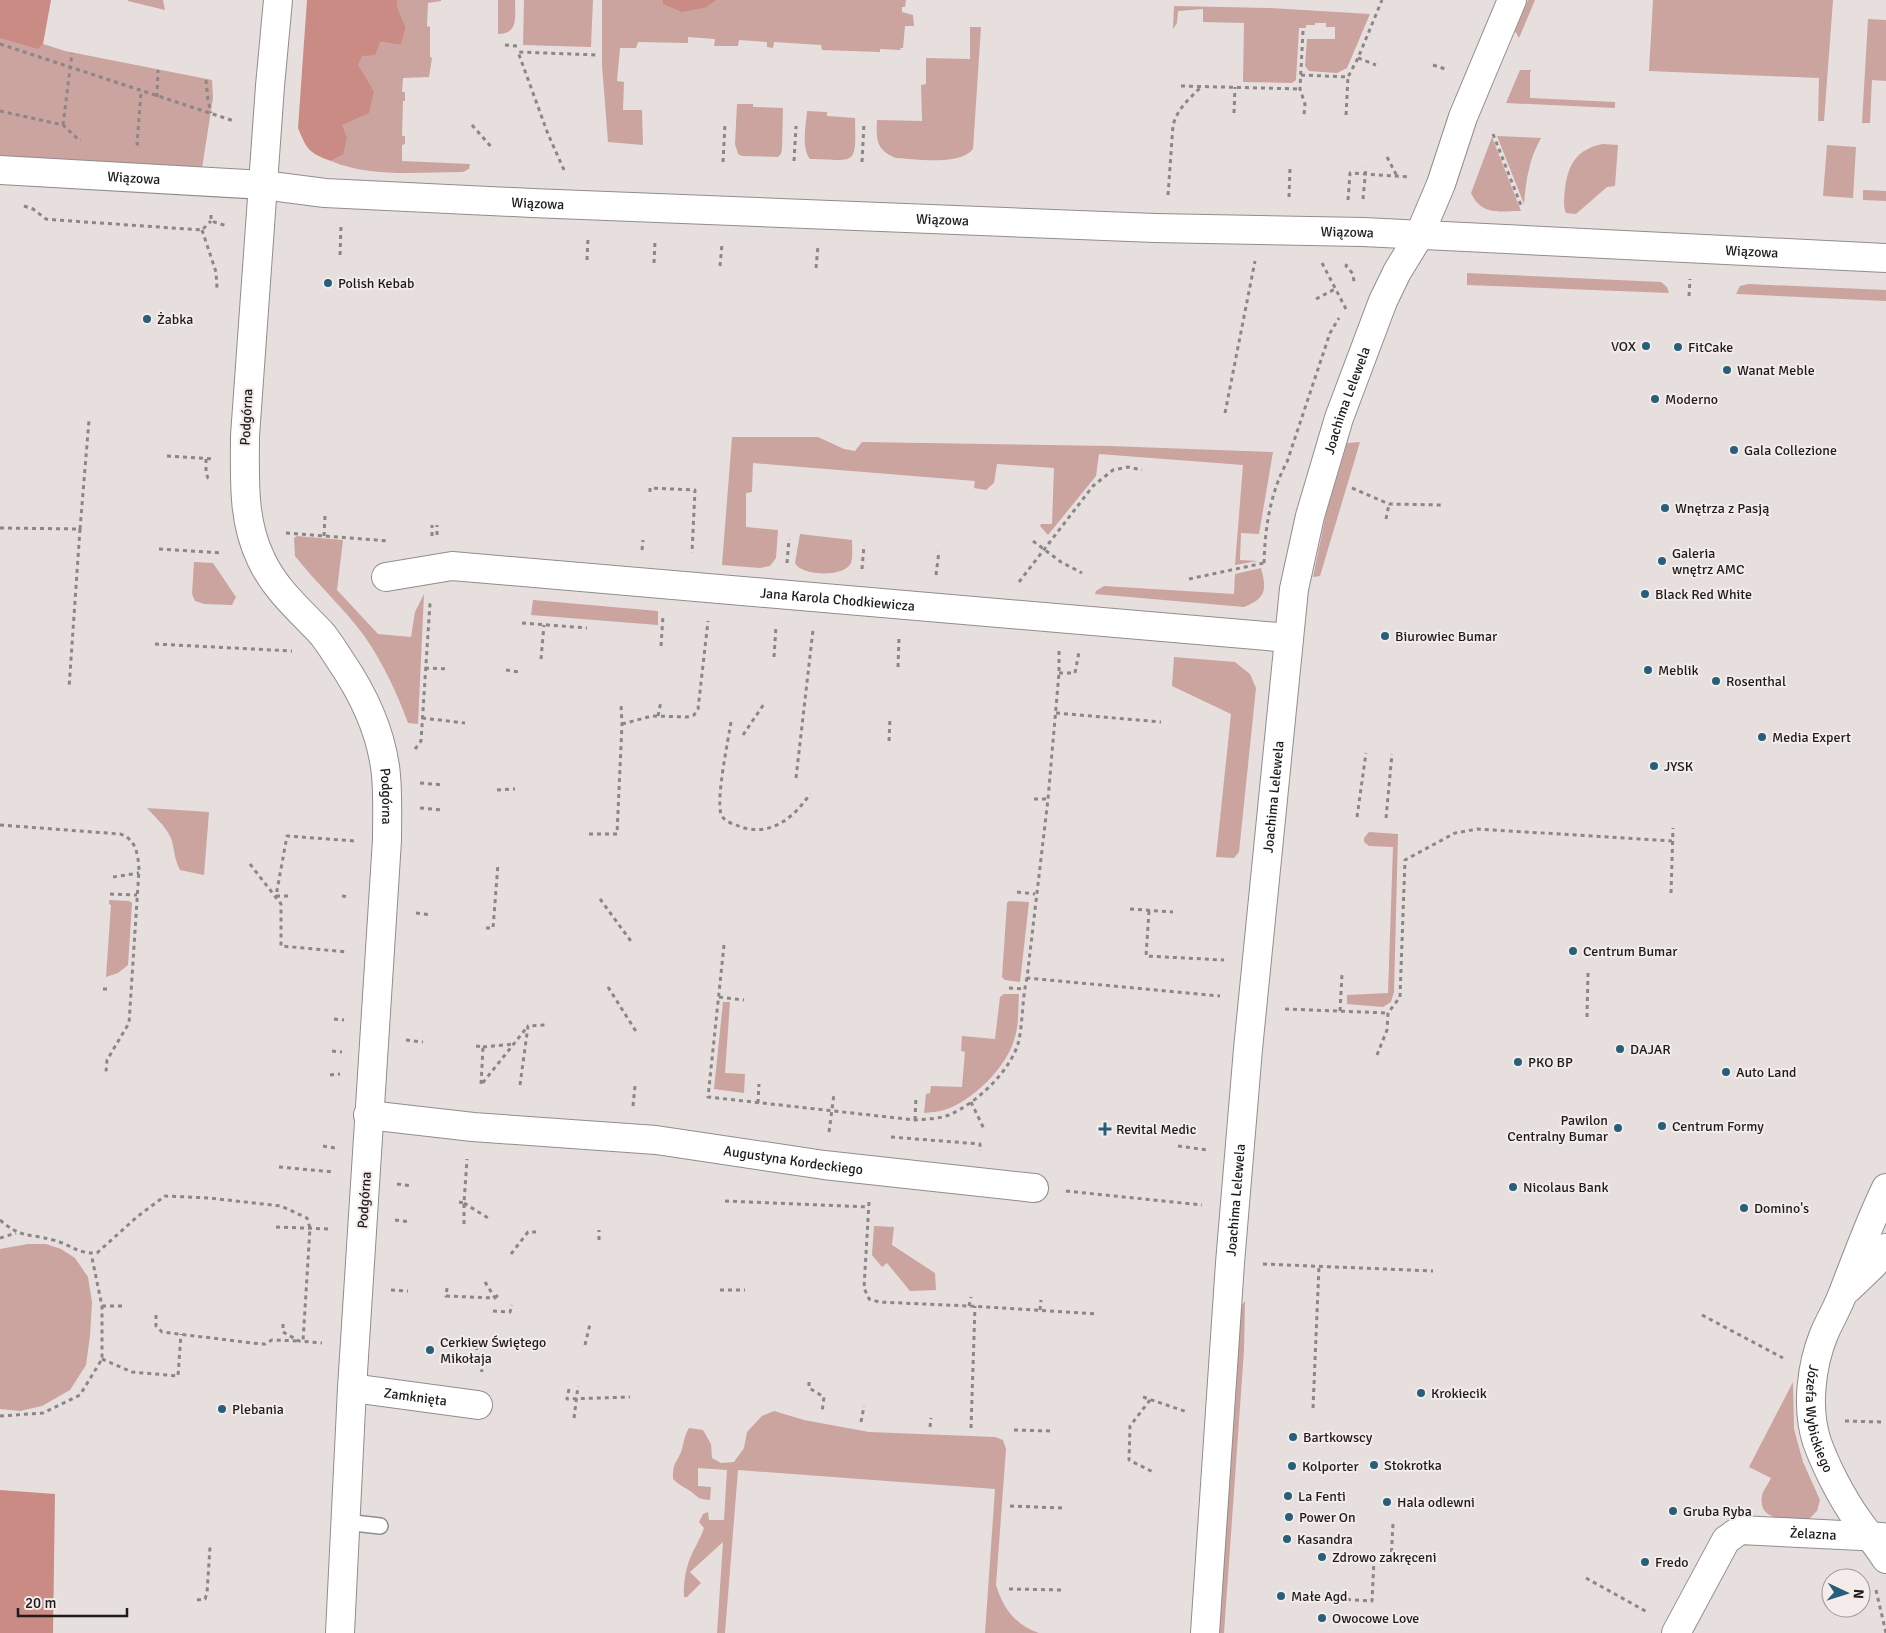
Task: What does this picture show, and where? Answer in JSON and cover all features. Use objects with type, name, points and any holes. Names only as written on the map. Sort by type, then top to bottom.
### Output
[{"type":"street","name":"Podgórna","points":[[278,0],[244,436],[244,489],[247,516],[261,560],[276,585],[324,637],[362,694],[378,734],[386,774],[387,840],[368,1115],[340,1633]]},
{"type":"street","name":"Joachima Lelewela","points":[[1205,1633],[1230,1263],[1252,1001],[1294,589],[1304,540],[1319,483],[1339,418],[1383,301],[1397,272],[1419,236],[1441,184],[1463,116],[1512,0]]},
{"type":"street","name":"Wiązowa","points":[[0,170],[263,185],[314,192],[532,204],[1155,228],[1363,232],[1886,258]]},
{"type":"street","name":"Jana Karola Chodkiewicza","points":[[386,577],[452,566],[1289,638]]},
{"type":"street","name":"Augustyna Kordeckiego","points":[[368,1115],[473,1126],[656,1140],[824,1165],[1034,1188]]},
{"type":"street","name":"Józefa Wybickiego","points":[[1886,1188],[1865,1232],[1843,1293],[1823,1336],[1817,1357],[1812,1390],[1813,1426],[1818,1443],[1838,1488],[1857,1519],[1879,1536],[1886,1560]]},
{"type":"street","name":"Józefa Wybickiego","points":[[1843,1293],[1872,1265],[1886,1248]]},
{"type":"street","name":"Zamknięta","points":[[352,1388],[478,1405]]},
{"type":"street","name":"Żelazna","points":[[1676,1633],[1726,1540],[1740,1530],[1879,1536]]},
{"type":"lane","points":[[345,1522],[380,1526]]},
{"type":"path","points":[[1346,115],[1348,77],[1382,0]]},
{"type":"path","points":[[1303,31],[1300,89],[1305,104],[1304,115]]},
{"type":"path","points":[[0,44],[141,92],[234,121]]},
{"type":"path","points":[[505,45],[517,46]]},
{"type":"path","points":[[568,178],[548,134],[518,52],[598,55]]},
{"type":"path","points":[[63,125],[72,53]]},
{"type":"path","points":[[1358,58],[1376,65]]},
{"type":"path","points":[[1433,65],[1453,72]]},
{"type":"path","points":[[157,97],[158,70]]},
{"type":"path","points":[[1301,75],[1348,77]]},
{"type":"path","points":[[206,80],[211,114]]},
{"type":"path","points":[[1181,86],[1300,89]]},
{"type":"path","points":[[1168,203],[1173,125],[1179,109],[1201,86]]},
{"type":"path","points":[[1234,113],[1235,87]]},
{"type":"path","points":[[141,92],[137,144],[146,144]]},
{"type":"path","points":[[0,111],[63,125],[79,140],[88,140]]},
{"type":"path","points":[[862,162],[864,123]]},
{"type":"path","points":[[723,162],[725,124]]},
{"type":"path","points":[[472,125],[492,149]]},
{"type":"path","points":[[794,161],[796,126]]},
{"type":"path","points":[[1490,126],[1523,211]]},
{"type":"path","points":[[1387,157],[1397,176]]},
{"type":"path","points":[[1363,201],[1366,167]]},
{"type":"path","points":[[1289,200],[1290,168]]},
{"type":"path","points":[[1348,210],[1350,173],[1409,176]]},
{"type":"path","points":[[46,219],[202,230],[211,221],[211,213]]},
{"type":"path","points":[[211,221],[229,227]]},
{"type":"path","points":[[340,255],[341,222]]},
{"type":"path","points":[[202,230],[216,272],[217,288]]},
{"type":"path","points":[[588,230],[588,260]]},
{"type":"path","points":[[816,268],[818,237]]},
{"type":"path","points":[[654,263],[655,240]]},
{"type":"path","points":[[720,266],[722,242]]},
{"type":"path","points":[[1225,413],[1255,260]]},
{"type":"path","points":[[1689,296],[1690,274]]},
{"type":"path","points":[[1316,299],[1335,289]]},
{"type":"path","points":[[69,688],[89,420]]},
{"type":"path","points":[[166,456],[204,459],[208,478],[213,480]]},
{"type":"path","points":[[1016,586],[1092,486],[1112,470],[1128,467],[1142,470]]},
{"type":"path","points":[[650,492],[650,488],[695,490],[692,557]]},
{"type":"path","points":[[1352,488],[1388,504],[1443,505]]},
{"type":"path","points":[[1386,519],[1388,504]]},
{"type":"path","points":[[324,536],[325,516]]},
{"type":"path","points":[[0,528],[80,529]]},
{"type":"path","points":[[786,566],[789,539]]},
{"type":"path","points":[[1033,540],[1061,562],[1082,572]]},
{"type":"path","points":[[862,572],[864,545]]},
{"type":"path","points":[[222,546],[225,558]]},
{"type":"path","points":[[159,549],[224,553]]},
{"type":"path","points":[[936,576],[938,551]]},
{"type":"path","points":[[1189,579],[1264,563]]},
{"type":"path","points":[[409,752],[418,747],[421,741],[429,606],[433,596]]},
{"type":"path","points":[[522,623],[587,628]]},
{"type":"path","points":[[541,659],[544,625]]},
{"type":"path","points":[[661,646],[663,626]]},
{"type":"path","points":[[622,724],[635,719],[658,716],[687,717],[694,715],[698,709],[707,630]]},
{"type":"path","points":[[774,657],[775,635]]},
{"type":"path","points":[[796,778],[812,639]]},
{"type":"path","points":[[155,644],[293,651]]},
{"type":"path","points":[[287,645],[298,657]]},
{"type":"path","points":[[898,646],[898,667]]},
{"type":"path","points":[[724,945],[708,1098],[914,1120],[941,1118],[971,1102],[999,1076],[1010,1060],[1018,1040],[1048,799],[1059,673],[1058,660]]},
{"type":"path","points":[[1059,673],[1075,674],[1078,661]]},
{"type":"path","points":[[425,668],[450,669]]},
{"type":"path","points":[[506,670],[519,672]]},
{"type":"path","points":[[658,716],[661,701]]},
{"type":"path","points":[[589,834],[617,834],[622,724],[621,704]]},
{"type":"path","points":[[743,735],[764,704]]},
{"type":"path","points":[[1056,713],[1160,722]]},
{"type":"path","points":[[422,718],[464,723]]},
{"type":"path","points":[[889,741],[890,718]]},
{"type":"path","points":[[732,722],[719,800],[721,815],[728,822],[741,828],[773,828],[788,819],[802,806],[810,794]]},
{"type":"path","points":[[1358,817],[1366,753]]},
{"type":"path","points":[[1386,818],[1392,754]]},
{"type":"path","points":[[415,783],[444,785]]},
{"type":"path","points":[[497,790],[515,789]]},
{"type":"path","points":[[1034,798],[1048,799]]},
{"type":"path","points":[[414,807],[442,810]]},
{"type":"path","points":[[0,825],[120,834],[128,838],[137,850],[139,873],[129,1023],[107,1060],[106,1072]]},
{"type":"path","points":[[1671,893],[1673,828]]},
{"type":"path","points":[[1377,1054],[1387,1030],[1388,1013],[1400,998],[1405,860],[1455,833],[1478,829],[1672,841]]},
{"type":"path","points":[[357,850],[358,835]]},
{"type":"path","points":[[276,896],[287,836],[347,840]]},
{"type":"path","points":[[250,864],[281,904],[281,946],[350,952]]},
{"type":"path","points":[[486,928],[493,928],[498,864]]},
{"type":"path","points":[[114,877],[139,873]]},
{"type":"path","points":[[1017,892],[1036,894]]},
{"type":"path","points":[[110,894],[137,894]]},
{"type":"path","points":[[276,896],[288,896]]},
{"type":"path","points":[[600,899],[633,944]]},
{"type":"path","points":[[1130,909],[1173,912]]},
{"type":"path","points":[[1148,911],[1146,956],[1225,960]]},
{"type":"path","points":[[408,912],[432,915]]},
{"type":"path","points":[[349,958],[350,943]]},
{"type":"path","points":[[1587,1017],[1588,973]]},
{"type":"path","points":[[1340,1011],[1342,974]]},
{"type":"path","points":[[1026,978],[1221,996]]},
{"type":"path","points":[[608,987],[637,1033]]},
{"type":"path","points":[[1009,988],[1024,990]]},
{"type":"path","points":[[103,989],[109,989]]},
{"type":"path","points":[[719,998],[744,1000]]},
{"type":"path","points":[[1277,1009],[1388,1013]]},
{"type":"path","points":[[344,1028],[345,1012]]},
{"type":"path","points":[[334,1019],[345,1020]]},
{"type":"path","points":[[481,1084],[528,1026],[546,1025]]},
{"type":"path","points":[[520,1086],[528,1026]]},
{"type":"path","points":[[405,1040],[423,1042]]},
{"type":"path","points":[[342,1060],[343,1044]]},
{"type":"path","points":[[476,1046],[514,1044]]},
{"type":"path","points":[[480,1090],[483,1047]]},
{"type":"path","points":[[332,1051],[342,1052]]},
{"type":"path","points":[[340,1082],[342,1067]]},
{"type":"path","points":[[330,1075],[341,1074]]},
{"type":"path","points":[[758,1103],[759,1084]]},
{"type":"path","points":[[830,1124],[834,1094]]},
{"type":"path","points":[[914,1120],[916,1097]]},
{"type":"path","points":[[971,1102],[984,1128]]},
{"type":"path","points":[[335,1156],[336,1140]]},
{"type":"path","points":[[1178,1146],[1216,1151]]},
{"type":"path","points":[[464,1224],[467,1153]]},
{"type":"path","points":[[334,1181],[335,1164]]},
{"type":"path","points":[[279,1167],[335,1172]]},
{"type":"path","points":[[398,1184],[412,1186]]},
{"type":"path","points":[[1034,1188],[1210,1206]]},
{"type":"path","points":[[0,1220],[17,1233],[54,1240],[84,1253],[97,1253],[138,1216],[165,1196],[281,1206],[307,1218],[310,1228],[301,1341]]},
{"type":"path","points":[[869,1200],[864,1288],[869,1298],[879,1302],[1097,1314]]},
{"type":"path","points":[[725,1201],[869,1207]]},
{"type":"path","points":[[459,1202],[464,1203],[488,1218]]},
{"type":"path","points":[[395,1220],[410,1222]]},
{"type":"path","points":[[276,1227],[332,1229]]},
{"type":"path","points":[[599,1230],[599,1240]]},
{"type":"path","points":[[511,1254],[528,1232],[536,1232]]},
{"type":"path","points":[[0,1238],[17,1233]]},
{"type":"path","points":[[0,1416],[43,1413],[80,1395],[102,1359],[102,1306],[91,1253]]},
{"type":"path","points":[[1230,1263],[1433,1271]]},
{"type":"path","points":[[1312,1408],[1319,1266]]},
{"type":"path","points":[[485,1282],[495,1298]]},
{"type":"path","points":[[447,1288],[446,1296],[495,1298],[500,1293]]},
{"type":"path","points":[[391,1290],[408,1291]]},
{"type":"path","points":[[720,1290],[745,1290]]},
{"type":"path","points":[[969,1306],[971,1297]]},
{"type":"path","points":[[1040,1300],[1040,1310]]},
{"type":"path","points":[[493,1311],[510,1312],[512,1305]]},
{"type":"path","points":[[102,1306],[122,1306]]},
{"type":"path","points":[[971,1428],[975,1306]]},
{"type":"path","points":[[156,1315],[156,1326],[162,1332],[261,1344],[272,1340],[328,1343]]},
{"type":"path","points":[[1702,1315],[1786,1359]]},
{"type":"path","points":[[283,1324],[283,1332],[301,1341]]},
{"type":"path","points":[[585,1345],[590,1324]]},
{"type":"path","points":[[102,1359],[132,1372],[178,1376],[181,1334]]},
{"type":"path","points":[[476,1346],[483,1375]]},
{"type":"path","points":[[809,1382],[809,1388],[824,1397],[822,1412]]},
{"type":"path","points":[[574,1418],[578,1386]]},
{"type":"path","points":[[569,1389],[567,1399],[630,1397]]},
{"type":"path","points":[[1142,1397],[1188,1412]]},
{"type":"path","points":[[1150,1400],[1130,1426],[1129,1460],[1156,1472]]},
{"type":"path","points":[[861,1422],[864,1406]]},
{"type":"path","points":[[930,1427],[931,1418]]},
{"type":"path","points":[[1839,1421],[1882,1422]]},
{"type":"path","points":[[1014,1430],[1051,1431]]},
{"type":"path","points":[[1010,1506],[1062,1508]]},
{"type":"path","points":[[1391,1560],[1392,1524]]},
{"type":"path","points":[[197,1600],[204,1599],[207,1594],[210,1548]]},
{"type":"path","points":[[1339,1599],[1372,1601],[1374,1560]]},
{"type":"path","points":[[1586,1578],[1653,1615]]},
{"type":"path","points":[[1874,1586],[1885,1617],[1886,1633]]},
{"type":"path","points":[[1009,1589],[1063,1590]]},
{"type":"shaded area","points":[[0,0],[51,0],[43,44],[38,49],[0,38]]},
{"type":"shaded area","points":[[163,0],[165,10],[128,1]]},
{"type":"shaded area","points":[[307,0],[398,0],[397,6],[406,28],[401,45],[380,42],[375,55],[362,56],[358,65],[374,91],[369,113],[342,125],[347,138],[343,155],[331,161],[318,156],[310,150],[298,128]]},
{"type":"shaded area","points":[[398,0],[441,0],[428,3],[427,26],[430,27],[430,57],[432,58],[429,77],[403,78],[402,92],[405,92],[405,101],[403,101],[402,136],[405,136],[405,144],[402,145],[402,161],[470,164],[469,169],[463,172],[379,172],[362,170],[331,161],[343,155],[342,125],[374,91],[357,65],[362,55],[380,42],[401,45],[406,28],[397,6]]},
{"type":"shaded area","points":[[498,0],[515,0],[515,12],[513,27],[510,31],[498,34]]},
{"type":"shaded area","points":[[524,0],[593,0],[591,47],[523,45]]},
{"type":"shaded area","points":[[602,0],[662,0],[663,4],[707,7],[717,0],[906,0],[905,7],[902,7],[902,12],[913,15],[914,26],[905,26],[903,48],[900,48],[901,50],[880,49],[880,52],[822,50],[821,45],[774,42],[773,48],[767,47],[767,42],[739,40],[738,46],[714,46],[715,39],[688,37],[688,43],[638,42],[636,48],[620,48],[617,81],[624,82],[623,110],[642,110],[643,145],[608,142],[602,65]]},
{"type":"shaded area","points":[[662,0],[717,0],[707,7],[682,12],[663,4]]},
{"type":"shaded area","points":[[1528,0],[1535,0],[1519,38],[1515,31]]},
{"type":"shaded area","points":[[1653,0],[1833,0],[1824,121],[1818,121],[1819,78],[1649,71]]},
{"type":"shaded area","points":[[1174,6],[1269,8],[1370,14],[1347,68],[1337,73],[1309,71],[1305,66],[1307,39],[1335,39],[1335,27],[1326,27],[1326,23],[1315,23],[1315,25],[1306,25],[1306,28],[1299,28],[1296,80],[1292,83],[1243,82],[1244,23],[1203,22],[1203,9],[1178,11],[1177,23],[1173,29]]},
{"type":"shaded area","points":[[1868,19],[1886,20],[1886,81],[1872,80],[1870,123],[1862,123]]},
{"type":"shaded area","points":[[970,27],[981,27],[973,149],[958,158],[948,160],[896,158],[889,155],[881,147],[877,138],[877,120],[922,121],[921,85],[926,84],[926,58],[970,59]]},
{"type":"shaded area","points":[[0,30],[65,51],[212,80],[213,98],[202,168],[0,156]]},
{"type":"shaded area","points":[[1520,70],[1531,70],[1530,98],[1615,102],[1615,108],[1506,103]]},
{"type":"shaded area","points":[[737,104],[753,104],[753,107],[783,108],[782,149],[778,157],[742,156],[738,154],[735,144]]},
{"type":"shaded area","points":[[807,111],[827,112],[827,116],[855,118],[854,153],[845,159],[810,159],[805,142]]},
{"type":"shaded area","points":[[1497,136],[1541,138],[1529,170],[1524,204]]},
{"type":"shaded area","points":[[1492,137],[1521,211],[1492,211],[1486,209],[1480,206],[1471,193]]},
{"type":"shaded area","points":[[1603,144],[1618,145],[1615,186],[1607,187],[1576,214],[1566,213],[1564,204],[1566,180],[1571,165],[1580,154],[1594,146]]},
{"type":"shaded area","points":[[1827,145],[1856,147],[1853,198],[1823,196]]},
{"type":"shaded area","points":[[1863,190],[1886,191],[1886,201],[1863,200]]},
{"type":"shaded area","points":[[1467,273],[1661,282],[1667,287],[1669,293],[1467,285]]},
{"type":"shaded area","points":[[1748,284],[1886,290],[1886,301],[1736,294],[1740,286]]},
{"type":"shaded area","points":[[732,437],[818,437],[844,449],[855,451],[862,442],[1109,446],[1273,452],[1259,534],[1241,533],[1240,560],[1258,561],[1235,565],[1243,465],[1099,454],[1096,476],[1048,535],[1040,526],[1041,524],[1052,524],[1054,468],[997,464],[994,483],[986,490],[974,488],[975,481],[753,463],[752,492],[746,493],[746,527],[778,530],[776,558],[770,566],[760,568],[722,565]]},
{"type":"shaded area","points":[[1360,442],[1320,576],[1313,577],[1326,514],[1347,443]]},
{"type":"shaded area","points":[[800,534],[852,540],[851,563],[847,568],[832,573],[823,574],[805,571],[795,563]]},
{"type":"shaded area","points":[[297,536],[343,540],[337,590],[378,634],[411,637],[415,612],[424,594],[418,724],[408,723],[389,678],[365,637],[295,556],[294,538]]},
{"type":"shaded area","points":[[194,562],[213,563],[236,597],[232,605],[204,604],[195,601],[192,594]]},
{"type":"shaded area","points":[[1261,568],[1264,588],[1261,597],[1244,607],[1095,594],[1096,591],[1104,586],[1234,594],[1235,574]]},
{"type":"shaded area","points":[[533,600],[658,611],[658,625],[531,615]]},
{"type":"shaded area","points":[[1174,657],[1235,662],[1250,674],[1256,688],[1239,852],[1234,858],[1216,857],[1231,714],[1172,686]]},
{"type":"shaded area","points":[[147,808],[209,812],[204,875],[180,870],[170,836],[163,825]]},
{"type":"shaded area","points":[[1369,832],[1398,834],[1394,992],[1391,1002],[1383,1007],[1347,1004],[1347,995],[1388,993],[1393,847],[1369,846],[1364,842],[1364,838]]},
{"type":"shaded area","points":[[109,900],[129,901],[132,903],[128,965],[118,973],[106,977],[111,905]]},
{"type":"shaded area","points":[[1009,901],[1029,902],[1020,982],[1005,980],[1002,977],[1007,903]]},
{"type":"shaded area","points":[[1004,994],[1019,994],[1016,1032],[1005,1060],[977,1091],[966,1099],[944,1110],[924,1113],[926,1094],[930,1093],[931,1086],[962,1087],[965,1052],[961,1051],[962,1036],[995,1039],[1000,997]]},
{"type":"shaded area","points":[[723,1002],[730,1002],[725,1073],[745,1074],[744,1093],[714,1089]]},
{"type":"shaded area","points":[[874,1226],[894,1227],[892,1245],[935,1273],[936,1290],[910,1291],[887,1263],[882,1267],[872,1255]]},
{"type":"shaded area","points":[[28,1244],[46,1244],[61,1249],[75,1258],[88,1277],[92,1302],[86,1365],[70,1390],[42,1406],[20,1411],[0,1409],[0,1249]]},
{"type":"shaded area","points":[[1245,1301],[1244,1350],[1224,1633],[1216,1633],[1239,1309]]},
{"type":"shaded area","points":[[1793,1382],[1794,1429],[1803,1462],[1820,1500],[1817,1511],[1808,1520],[1777,1518],[1765,1511],[1762,1505],[1762,1496],[1771,1478],[1749,1467]]},
{"type":"shaded area","points":[[774,1411],[804,1420],[869,1432],[995,1437],[1003,1440],[1006,1449],[996,1585],[1002,1601],[1011,1615],[1023,1625],[1039,1633],[985,1633],[995,1489],[738,1470],[725,1633],[717,1633],[723,1542],[690,1572],[701,1583],[687,1597],[684,1597],[684,1584],[690,1558],[704,1528],[699,1522],[703,1514],[708,1512],[709,1520],[724,1520],[727,1470],[698,1468],[698,1486],[711,1487],[710,1500],[705,1500],[699,1498],[673,1479],[674,1467],[689,1428],[703,1430],[711,1444],[712,1458],[721,1463],[734,1462],[744,1448],[747,1432],[762,1416]]},
{"type":"shaded area","points":[[0,1490],[55,1494],[53,1633],[0,1633]]},
{"type":"place","name":"Polish Kebab","points":[[328,283]]},
{"type":"place","name":"Żabka","points":[[147,319]]},
{"type":"place","name":"VOX","points":[[1646,346]]},
{"type":"place","name":"FitCake","points":[[1678,347]]},
{"type":"place","name":"Wanat Meble","points":[[1727,370]]},
{"type":"place","name":"Moderno","points":[[1655,399]]},
{"type":"place","name":"Gala Collezione","points":[[1734,450]]},
{"type":"place","name":"Wnętrza z Pasją","points":[[1665,508]]},
{"type":"place","name":"Galeria wnętrz AMC","points":[[1662,561]]},
{"type":"place","name":"Black Red White","points":[[1645,594]]},
{"type":"place","name":"Biurowiec Bumar","points":[[1385,636]]},
{"type":"place","name":"Meblik","points":[[1648,670]]},
{"type":"place","name":"Rosenthal","points":[[1716,681]]},
{"type":"place","name":"Media Expert","points":[[1762,737]]},
{"type":"place","name":"JYSK","points":[[1654,766]]},
{"type":"place","name":"Centrum Bumar","points":[[1573,951]]},
{"type":"place","name":"DAJAR","points":[[1620,1049]]},
{"type":"place","name":"PKO BP","points":[[1518,1062]]},
{"type":"place","name":"Auto Land","points":[[1726,1072]]},
{"type":"place","name":"Centrum Formy","points":[[1662,1126]]},
{"type":"place","name":"Pawilon Centralny Bumar","points":[[1618,1128]]},
{"type":"place","name":"Revital Medic","points":[[1105,1129]]},
{"type":"place","name":"Nicolaus Bank","points":[[1513,1187]]},
{"type":"place","name":"Domino's","points":[[1744,1208]]},
{"type":"place","name":"Cerkiew Świętego Mikołaja","points":[[430,1350]]},
{"type":"place","name":"Krokiecik","points":[[1421,1393]]},
{"type":"place","name":"Plebania","points":[[222,1409]]},
{"type":"place","name":"Bartkowscy","points":[[1293,1437]]},
{"type":"place","name":"Stokrotka","points":[[1374,1465]]},
{"type":"place","name":"Kolporter","points":[[1292,1466]]},
{"type":"place","name":"La Fenti","points":[[1288,1496]]},
{"type":"place","name":"Hala odlewni","points":[[1387,1502]]},
{"type":"place","name":"Gruba Ryba","points":[[1673,1511]]},
{"type":"place","name":"Power On","points":[[1289,1517]]},
{"type":"place","name":"Kasandra","points":[[1287,1539]]},
{"type":"place","name":"Zdrowo zakręceni","points":[[1322,1557]]},
{"type":"place","name":"Fredo","points":[[1645,1562]]},
{"type":"place","name":"Małe Agd","points":[[1281,1596]]},
{"type":"place","name":"Owocowe Love","points":[[1322,1618]]}]
